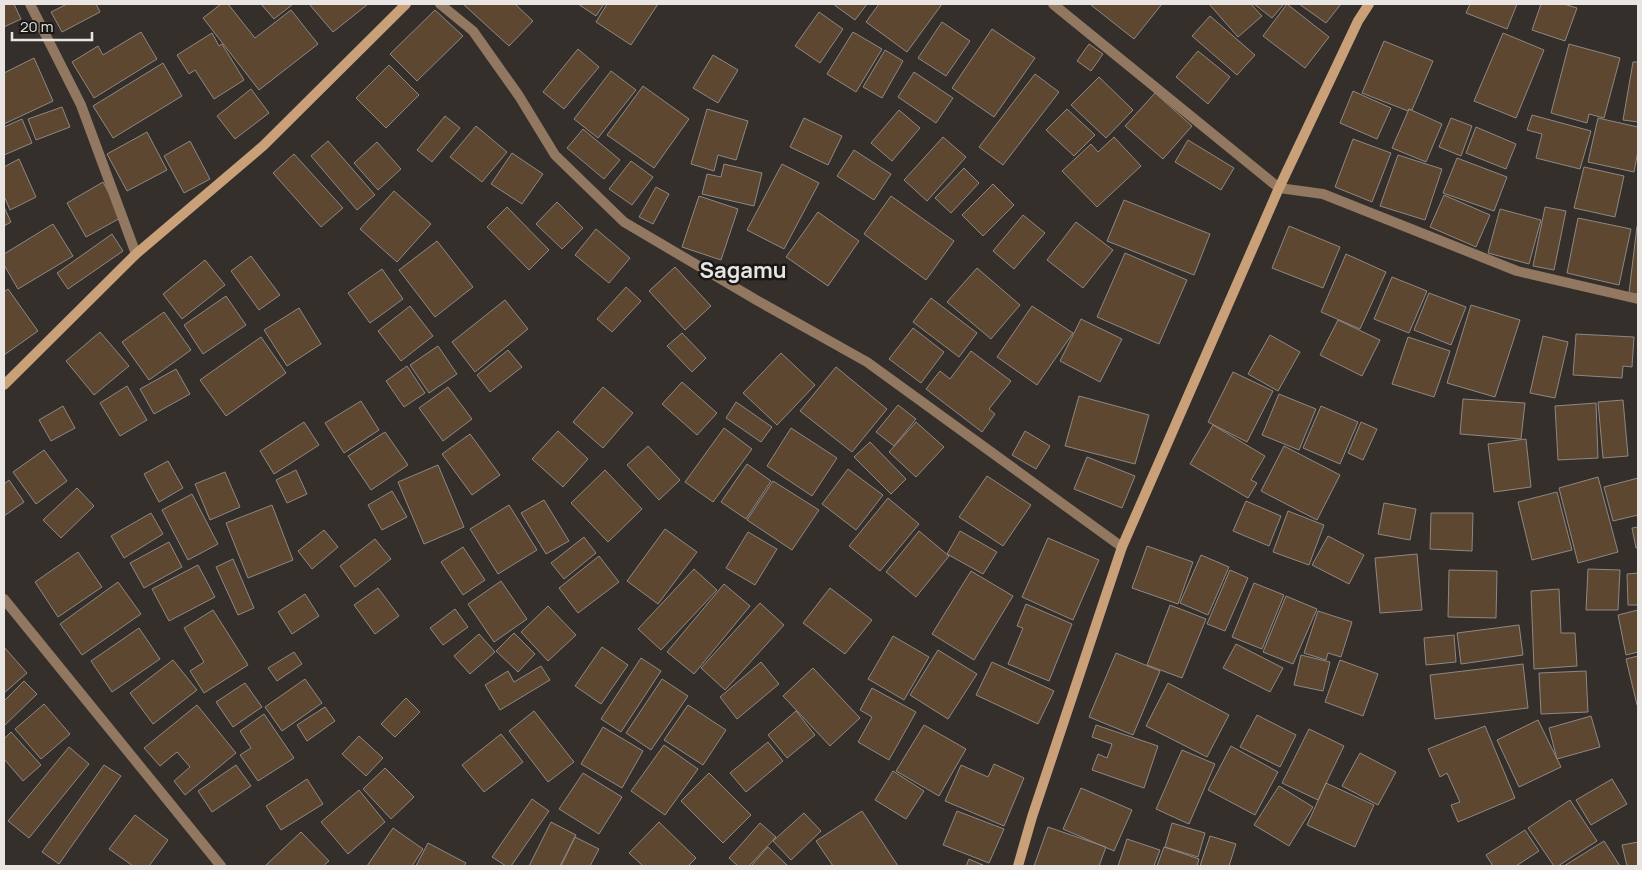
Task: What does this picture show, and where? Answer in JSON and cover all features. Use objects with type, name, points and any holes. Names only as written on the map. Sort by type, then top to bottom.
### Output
[{"type":"street","points":[[30,4],[81,105],[136,254]]},
{"type":"street","points":[[4,385],[136,254],[263,146],[406,4]]},
{"type":"street","points":[[440,4],[473,31],[519,96],[555,155],[624,222],[867,362],[1122,547]]},
{"type":"street","points":[[1053,4],[1279,188],[1323,194],[1517,271],[1638,299]]},
{"type":"street","points":[[1018,866],[1032,817],[1122,547],[1279,188],[1358,21],[1369,4]]},
{"type":"street","points":[[4,599],[221,866]]},
{"type":"building","points":[[4,4],[14,4],[21,19],[4,27]]},
{"type":"building","points":[[67,4],[96,4],[100,12],[62,32],[51,12]]},
{"type":"building","points":[[221,4],[228,4],[255,38],[291,10],[318,44],[259,90],[203,18]]},
{"type":"building","points":[[261,4],[293,4],[274,19]]},
{"type":"building","points":[[309,4],[368,4],[333,32]]},
{"type":"building","points":[[463,4],[515,4],[533,21],[509,46]]},
{"type":"building","points":[[578,4],[604,4],[596,16]]},
{"type":"building","points":[[607,4],[658,4],[631,45],[596,22]]},
{"type":"building","points":[[833,4],[867,4],[855,20]]},
{"type":"building","points":[[879,4],[942,4],[907,52],[866,22]]},
{"type":"building","points":[[1092,4],[1162,4],[1134,39]]},
{"type":"building","points":[[1209,4],[1251,4],[1262,16],[1238,37]]},
{"type":"building","points":[[1254,4],[1284,4],[1272,18]]},
{"type":"building","points":[[1287,4],[1329,37],[1305,68],[1263,36]]},
{"type":"building","points":[[1299,4],[1341,4],[1326,23]]},
{"type":"building","points":[[1470,4],[1517,4],[1507,29],[1466,13]]},
{"type":"building","points":[[1541,4],[1564,4],[1577,8],[1565,41],[1532,30]]},
{"type":"building","points":[[435,10],[463,36],[417,81],[390,54]]},
{"type":"building","points":[[819,12],[843,29],[820,63],[795,46]]},
{"type":"building","points":[[1210,16],[1255,55],[1237,75],[1192,36]]},
{"type":"building","points":[[942,22],[970,41],[946,76],[918,58]]},
{"type":"building","points":[[992,29],[1035,58],[994,117],[952,88]]},
{"type":"building","points":[[141,32],[157,59],[94,98],[72,62],[98,46],[103,55]]},
{"type":"building","points":[[853,32],[882,49],[856,92],[827,74]]},
{"type":"building","points":[[212,33],[219,46],[222,44],[244,80],[214,99],[195,70],[189,74],[177,55]]},
{"type":"building","points":[[1503,33],[1544,50],[1516,118],[1474,101]]},
{"type":"building","points":[[1384,41],[1433,61],[1412,110],[1409,109],[1408,111],[1362,93]]},
{"type":"building","points":[[1089,44],[1103,54],[1091,71],[1077,61]]},
{"type":"building","points":[[1569,44],[1620,58],[1604,118],[1589,114],[1587,123],[1551,113]]},
{"type":"building","points":[[578,49],[599,67],[564,109],[543,92]]},
{"type":"building","points":[[885,50],[903,61],[882,98],[863,87]]},
{"type":"building","points":[[1198,51],[1230,77],[1208,104],[1176,77]]},
{"type":"building","points":[[713,55],[738,70],[718,103],[693,88]]},
{"type":"building","points":[[34,58],[53,101],[4,124],[4,73]]},
{"type":"building","points":[[1633,62],[1638,62],[1638,122],[1623,120]]},
{"type":"building","points":[[163,63],[182,96],[113,138],[93,106]]},
{"type":"building","points":[[389,65],[419,95],[386,128],[356,98]]},
{"type":"building","points":[[611,71],[636,90],[598,138],[574,119]]},
{"type":"building","points":[[914,72],[953,98],[936,123],[898,97]]},
{"type":"building","points":[[1035,74],[1059,92],[1003,165],[979,147]]},
{"type":"building","points":[[1099,77],[1133,110],[1106,138],[1071,105]]},
{"type":"building","points":[[643,86],[689,119],[654,168],[607,135]]},
{"type":"building","points":[[251,89],[269,113],[235,139],[217,116]]},
{"type":"building","points":[[1353,91],[1391,108],[1377,139],[1340,123]]},
{"type":"building","points":[[1155,93],[1192,126],[1163,159],[1125,126]]},
{"type":"building","points":[[62,107],[70,127],[36,140],[28,119]]},
{"type":"building","points":[[707,109],[748,121],[736,160],[718,155],[714,171],[691,164]]},
{"type":"building","points":[[1067,109],[1095,135],[1074,156],[1046,130]]},
{"type":"building","points":[[1409,109],[1442,124],[1426,162],[1392,148]]},
{"type":"building","points":[[899,110],[920,128],[892,161],[871,143]]},
{"type":"building","points":[[1532,115],[1591,131],[1580,169],[1536,158],[1542,134],[1527,130]]},
{"type":"building","points":[[445,116],[460,128],[432,162],[417,150]]},
{"type":"building","points":[[804,118],[842,136],[828,165],[790,147]]},
{"type":"building","points":[[1451,118],[1472,126],[1461,156],[1439,147]]},
{"type":"building","points":[[1598,118],[1638,127],[1638,151],[1634,172],[1588,162]]},
{"type":"building","points":[[22,119],[32,143],[4,155],[4,127]]},
{"type":"building","points":[[476,126],[507,152],[482,182],[450,157]]},
{"type":"building","points":[[1476,127],[1516,144],[1506,169],[1466,153]]},
{"type":"building","points":[[583,129],[620,160],[604,179],[567,148]]},
{"type":"building","points":[[147,132],[167,170],[127,191],[107,154]]},
{"type":"building","points":[[943,137],[966,157],[927,201],[904,180]]},
{"type":"building","points":[[1114,137],[1141,166],[1097,207],[1062,171],[1091,144],[1098,152]]},
{"type":"building","points":[[1353,139],[1391,153],[1372,202],[1335,187]]},
{"type":"building","points":[[1188,140],[1234,168],[1221,190],[1175,162]]},
{"type":"building","points":[[190,141],[210,179],[184,193],[164,156]]},
{"type":"building","points":[[328,141],[375,195],[357,210],[311,156]]},
{"type":"building","points":[[377,142],[401,169],[378,190],[354,163]]},
{"type":"building","points":[[854,150],[891,174],[874,200],[837,176]]},
{"type":"building","points":[[512,153],[543,174],[522,204],[491,184]]},
{"type":"building","points":[[294,154],[343,208],[321,227],[273,173]]},
{"type":"building","points":[[1398,155],[1442,169],[1425,220],[1380,206]]},
{"type":"building","points":[[1457,158],[1507,177],[1494,211],[1443,193]]},
{"type":"building","points":[[19,159],[36,197],[10,210],[4,196],[4,167]]},
{"type":"building","points":[[631,161],[653,177],[632,205],[609,189]]},
{"type":"building","points":[[724,164],[762,173],[754,206],[702,194],[707,174],[721,177]]},
{"type":"building","points":[[782,164],[819,183],[784,249],[747,230]]},
{"type":"building","points":[[1584,167],[1624,176],[1615,217],[1574,208]]},
{"type":"building","points":[[964,168],[979,183],[951,213],[935,198]]},
{"type":"building","points":[[103,182],[122,217],[86,237],[67,203]]},
{"type":"building","points":[[993,184],[1014,205],[983,236],[962,215]]},
{"type":"building","points":[[656,187],[669,194],[653,224],[639,217]]},
{"type":"building","points":[[394,191],[431,224],[397,262],[360,229]]},
{"type":"building","points":[[1444,195],[1490,215],[1476,247],[1430,227]]},
{"type":"building","points":[[699,196],[738,209],[721,260],[682,247]]},
{"type":"building","points":[[891,196],[954,241],[926,280],[864,234]]},
{"type":"building","points":[[1124,200],[1210,234],[1194,275],[1107,241]]},
{"type":"building","points":[[557,202],[583,228],[562,249],[536,224]]},
{"type":"building","points":[[4,207],[11,222],[4,226]]},
{"type":"building","points":[[507,207],[549,250],[529,270],[487,227]]},
{"type":"building","points":[[1545,207],[1566,211],[1554,270],[1533,266]]},
{"type":"building","points":[[1500,209],[1541,220],[1529,264],[1488,253]]},
{"type":"building","points":[[818,212],[859,241],[828,286],[786,257]]},
{"type":"building","points":[[1023,215],[1045,233],[1014,269],[993,251]]},
{"type":"building","points":[[1578,218],[1631,229],[1619,285],[1567,273]]},
{"type":"building","points":[[1076,222],[1113,250],[1083,288],[1047,260]]},
{"type":"building","points":[[53,224],[73,256],[18,289],[4,265],[4,254]]},
{"type":"building","points":[[1289,226],[1340,247],[1323,288],[1272,268]]},
{"type":"building","points":[[1638,226],[1638,294],[1629,293]]},
{"type":"building","points":[[596,229],[630,258],[609,283],[575,255]]},
{"type":"building","points":[[112,234],[123,251],[68,289],[57,273]]},
{"type":"building","points":[[437,241],[473,287],[435,317],[399,270]]},
{"type":"building","points":[[1125,253],[1187,280],[1159,344],[1097,317]]},
{"type":"building","points":[[1346,254],[1386,272],[1360,329],[1321,312]]},
{"type":"building","points":[[251,256],[280,295],[259,310],[231,271]]},
{"type":"building","points":[[205,260],[225,285],[182,319],[163,294]]},
{"type":"building","points":[[675,267],[711,306],[685,330],[649,291]]},
{"type":"building","points":[[977,268],[1020,305],[991,339],[947,302]]},
{"type":"building","points":[[382,269],[403,299],[370,323],[348,293]]},
{"type":"building","points":[[1392,277],[1427,291],[1409,333],[1374,319]]},
{"type":"building","points":[[626,287],[641,301],[612,332],[597,319]]},
{"type":"building","points":[[8,289],[38,331],[4,355],[4,292]]},
{"type":"building","points":[[1429,293],[1466,307],[1451,345],[1414,330]]},
{"type":"building","points":[[226,296],[246,325],[203,354],[184,325]]},
{"type":"building","points":[[931,298],[977,333],[959,357],[913,322]]},
{"type":"building","points":[[505,300],[528,329],[475,372],[452,342]]},
{"type":"building","points":[[1471,305],[1520,320],[1495,397],[1447,383]]},
{"type":"building","points":[[410,306],[433,336],[401,361],[378,331]]},
{"type":"building","points":[[1032,306],[1073,333],[1037,385],[997,357]]},
{"type":"building","points":[[299,308],[321,344],[287,366],[264,330]]},
{"type":"building","points":[[164,312],[191,350],[149,380],[122,342]]},
{"type":"building","points":[[1081,319],[1122,339],[1100,382],[1060,361]]},
{"type":"building","points":[[1338,320],[1380,340],[1362,376],[1320,355]]},
{"type":"building","points":[[913,328],[944,352],[921,383],[889,359]]},
{"type":"building","points":[[100,332],[129,366],[94,395],[66,361]]},
{"type":"building","points":[[682,333],[706,358],[692,372],[667,346]]},
{"type":"building","points":[[1576,334],[1634,337],[1632,367],[1623,366],[1622,378],[1573,375]]},
{"type":"building","points":[[1270,335],[1300,352],[1278,391],[1248,374]]},
{"type":"building","points":[[1543,336],[1568,342],[1555,398],[1530,393]]},
{"type":"building","points":[[261,337],[286,373],[226,416],[200,380]]},
{"type":"building","points":[[1408,337],[1450,351],[1434,397],[1392,384]]},
{"type":"building","points":[[438,346],[457,374],[429,393],[410,365]]},
{"type":"building","points":[[508,350],[522,367],[490,392],[477,375]]},
{"type":"building","points":[[971,351],[1011,381],[989,409],[995,414],[982,432],[926,389],[940,371],[950,379]]},
{"type":"building","points":[[781,353],[815,385],[777,425],[743,393]]},
{"type":"building","points":[[407,366],[425,393],[404,407],[386,381]]},
{"type":"building","points":[[836,367],[887,409],[852,452],[800,411]]},
{"type":"building","points":[[176,369],[190,394],[154,414],[140,389]]},
{"type":"building","points":[[1233,372],[1273,391],[1247,442],[1208,422]]},
{"type":"building","points":[[682,382],[717,413],[697,435],[662,404]]},
{"type":"building","points":[[127,386],[147,420],[120,436],[100,403]]},
{"type":"building","points":[[448,387],[472,419],[443,441],[419,408]]},
{"type":"building","points":[[603,387],[633,413],[603,448],[573,422]]},
{"type":"building","points":[[1279,394],[1316,409],[1299,450],[1262,435]]},
{"type":"building","points":[[1079,396],[1149,415],[1135,464],[1065,446]]},
{"type":"building","points":[[1463,399],[1525,403],[1521,439],[1460,434]]},
{"type":"building","points":[[1623,400],[1628,456],[1603,458],[1598,402]]},
{"type":"building","points":[[361,401],[379,430],[344,453],[325,423]]},
{"type":"building","points":[[736,402],[772,427],[761,442],[726,418]]},
{"type":"building","points":[[1596,403],[1598,458],[1558,460],[1555,406]]},
{"type":"building","points":[[898,405],[916,419],[894,446],[876,432]]},
{"type":"building","points":[[63,406],[75,428],[51,441],[39,420]]},
{"type":"building","points":[[1321,406],[1358,422],[1340,464],[1303,448]]},
{"type":"building","points":[[304,422],[319,445],[274,474],[260,451]]},
{"type":"building","points":[[916,422],[944,447],[916,477],[889,452]]},
{"type":"building","points":[[1361,422],[1377,429],[1363,460],[1348,453]]},
{"type":"building","points":[[1213,425],[1265,456],[1251,480],[1257,483],[1248,498],[1190,464]]},
{"type":"building","points":[[724,428],[752,449],[713,502],[685,482]]},
{"type":"building","points":[[791,428],[837,458],[812,496],[767,466]]},
{"type":"building","points":[[558,431],[588,459],[563,487],[532,459]]},
{"type":"building","points":[[1025,431],[1050,446],[1036,469],[1012,455]]},
{"type":"building","points":[[385,432],[408,465],[371,490],[348,456]]},
{"type":"building","points":[[470,434],[500,475],[472,495],[442,454]]},
{"type":"building","points":[[1526,439],[1531,487],[1494,492],[1488,444]]},
{"type":"building","points":[[870,442],[906,479],[891,494],[854,457]]},
{"type":"building","points":[[648,446],[680,480],[659,500],[627,465]]},
{"type":"building","points":[[1284,446],[1340,475],[1317,520],[1261,491]]},
{"type":"building","points":[[44,450],[67,481],[36,504],[13,472]]},
{"type":"building","points":[[1087,457],[1135,476],[1122,508],[1074,489]]},
{"type":"building","points":[[168,461],[183,488],[159,502],[144,474]]},
{"type":"building","points":[[747,464],[771,481],[746,519],[721,502]]},
{"type":"building","points":[[438,465],[464,527],[424,544],[398,482]]},
{"type":"building","points":[[848,469],[883,495],[856,530],[822,504]]},
{"type":"building","points":[[296,470],[307,494],[287,503],[276,480]]},
{"type":"building","points":[[605,470],[642,509],[608,542],[571,503]]},
{"type":"building","points":[[225,472],[240,507],[210,520],[195,484]]},
{"type":"building","points":[[987,476],[1031,505],[1003,546],[959,517]]},
{"type":"building","points":[[1598,477],[1618,552],[1578,563],[1559,488]]},
{"type":"building","points":[[1638,478],[1638,515],[1613,521],[1604,487]]},
{"type":"building","points":[[9,480],[24,502],[4,516],[4,484]]},
{"type":"building","points":[[773,481],[819,510],[792,550],[747,520]]},
{"type":"building","points":[[77,488],[94,506],[61,538],[43,520]]},
{"type":"building","points":[[392,491],[407,517],[382,530],[368,505]]},
{"type":"building","points":[[1557,492],[1572,550],[1532,560],[1518,502]]},
{"type":"building","points":[[192,494],[218,544],[188,560],[162,510]]},
{"type":"building","points":[[888,498],[919,524],[880,571],[849,546]]},
{"type":"building","points":[[544,500],[569,541],[546,554],[521,513]]},
{"type":"building","points":[[1246,501],[1281,516],[1269,546],[1233,531]]},
{"type":"building","points":[[1384,503],[1416,509],[1410,540],[1378,534]]},
{"type":"building","points":[[272,505],[293,560],[248,578],[226,523]]},
{"type":"building","points":[[509,505],[537,550],[498,574],[470,529]]},
{"type":"building","points":[[1288,511],[1324,525],[1309,565],[1273,552]]},
{"type":"building","points":[[151,513],[163,534],[124,558],[111,536]]},
{"type":"building","points":[[1431,513],[1473,513],[1472,551],[1430,549]]},
{"type":"building","points":[[1638,527],[1638,548],[1636,548],[1632,528]]},
{"type":"building","points":[[665,529],[697,552],[658,604],[627,581]]},
{"type":"building","points":[[324,530],[338,547],[312,569],[298,551]]},
{"type":"building","points":[[919,531],[949,556],[916,597],[886,572]]},
{"type":"building","points":[[960,531],[997,552],[983,574],[947,554]]},
{"type":"building","points":[[748,532],[777,549],[755,585],[726,568]]},
{"type":"building","points":[[1328,536],[1364,555],[1349,584],[1312,565]]},
{"type":"building","points":[[584,537],[596,553],[564,579],[551,563]]},
{"type":"building","points":[[1048,538],[1099,560],[1073,620],[1022,597]]},
{"type":"building","points":[[375,539],[391,559],[355,587],[340,566]]},
{"type":"building","points":[[169,542],[182,567],[144,588],[130,563]]},
{"type":"building","points":[[1147,546],[1193,562],[1178,604],[1132,588]]},
{"type":"building","points":[[463,547],[485,580],[463,595],[441,562]]},
{"type":"building","points":[[78,552],[102,587],[58,617],[35,582]]},
{"type":"building","points":[[1417,554],[1422,610],[1380,613],[1375,558]]},
{"type":"building","points":[[1201,555],[1229,567],[1208,615],[1180,603]]},
{"type":"building","points":[[599,556],[619,582],[578,613],[559,588]]},
{"type":"building","points":[[233,559],[254,608],[238,615],[216,567]]},
{"type":"building","points":[[198,565],[215,597],[169,621],[152,589]]},
{"type":"building","points":[[694,569],[717,590],[661,650],[638,629]]},
{"type":"building","points":[[1588,569],[1620,570],[1618,610],[1586,610]]},
{"type":"building","points":[[1230,570],[1248,578],[1225,631],[1207,624]]},
{"type":"building","points":[[1449,570],[1497,571],[1496,618],[1448,617]]},
{"type":"building","points":[[971,571],[1013,596],[974,660],[932,634]]},
{"type":"building","points":[[1638,573],[1638,605],[1628,605],[1627,574]]},
{"type":"building","points":[[501,581],[527,619],[494,642],[468,604]]},
{"type":"building","points":[[118,582],[141,614],[82,655],[60,624]]},
{"type":"building","points":[[1254,583],[1284,595],[1262,649],[1232,637]]},
{"type":"building","points":[[724,584],[750,606],[694,674],[667,652]]},
{"type":"building","points":[[378,588],[399,616],[375,634],[354,605]]},
{"type":"building","points":[[830,588],[872,620],[845,654],[803,623]]},
{"type":"building","points":[[1559,589],[1561,633],[1575,633],[1577,666],[1534,669],[1531,591]]},
{"type":"building","points":[[305,594],[319,616],[292,634],[278,612]]},
{"type":"building","points":[[1286,596],[1317,609],[1293,664],[1263,652]]},
{"type":"building","points":[[760,603],[784,625],[725,690],[701,668]]},
{"type":"building","points":[[1026,604],[1072,624],[1049,681],[1008,664],[1023,628],[1017,626]]},
{"type":"building","points":[[1170,605],[1206,619],[1182,678],[1147,665]]},
{"type":"building","points":[[548,606],[576,635],[548,661],[521,632]]},
{"type":"building","points":[[455,609],[468,627],[443,645],[430,628]]},
{"type":"building","points":[[213,610],[248,665],[204,693],[190,671],[204,662],[184,628]]},
{"type":"building","points":[[1638,610],[1638,652],[1626,655],[1618,615]]},
{"type":"building","points":[[1318,611],[1352,622],[1341,657],[1328,653],[1326,660],[1304,653]]},
{"type":"building","points":[[1519,625],[1523,655],[1461,664],[1457,633]]},
{"type":"building","points":[[139,628],[160,659],[112,692],[91,661]]},
{"type":"building","points":[[514,633],[535,654],[518,672],[496,651]]},
{"type":"building","points":[[479,634],[495,652],[470,674],[454,656]]},
{"type":"building","points":[[1454,635],[1456,662],[1426,665],[1424,638]]},
{"type":"building","points":[[893,636],[929,657],[904,700],[868,679]]},
{"type":"building","points":[[1236,644],[1283,668],[1270,692],[1223,668]]},
{"type":"building","points":[[4,647],[27,673],[4,693]]},
{"type":"building","points":[[602,647],[628,665],[601,704],[575,686]]},
{"type":"building","points":[[938,650],[977,674],[948,719],[910,695]]},
{"type":"building","points":[[294,652],[302,664],[277,681],[268,668]]},
{"type":"building","points":[[1116,653],[1160,671],[1133,735],[1089,717]]},
{"type":"building","points":[[1301,655],[1330,662],[1323,691],[1294,685]]},
{"type":"building","points":[[1638,656],[1638,705],[1637,705],[1626,659]]},
{"type":"building","points":[[641,658],[661,671],[621,732],[601,719]]},
{"type":"building","points":[[173,660],[197,690],[153,724],[130,693]]},
{"type":"building","points":[[1340,660],[1378,674],[1363,716],[1325,702]]},
{"type":"building","points":[[761,662],[779,684],[737,719],[720,697]]},
{"type":"building","points":[[992,662],[1054,691],[1038,724],[976,695]]},
{"type":"building","points":[[1523,664],[1528,708],[1435,719],[1430,675]]},
{"type":"building","points":[[541,666],[550,680],[500,710],[485,685],[508,671],[514,682]]},
{"type":"building","points":[[813,668],[860,718],[830,746],[783,696]]},
{"type":"building","points":[[1586,671],[1588,712],[1541,714],[1539,673]]},
{"type":"building","points":[[305,679],[322,703],[282,731],[265,707]]},
{"type":"building","points":[[662,679],[688,696],[651,750],[626,733]]},
{"type":"building","points":[[24,681],[37,694],[4,726],[4,701]]},
{"type":"building","points":[[245,683],[262,707],[233,727],[216,702]]},
{"type":"building","points":[[1168,683],[1229,715],[1207,757],[1146,726]]},
{"type":"building","points":[[872,688],[916,712],[889,760],[858,742],[872,717],[860,710]]},
{"type":"building","points":[[406,698],[420,712],[395,737],[381,724]]},
{"type":"building","points":[[44,704],[70,734],[41,759],[15,729]]},
{"type":"building","points":[[197,705],[236,753],[185,795],[174,781],[190,767],[177,752],[160,766],[144,748]]},
{"type":"building","points":[[688,705],[726,730],[703,765],[664,740]]},
{"type":"building","points":[[325,707],[335,721],[307,741],[297,725]]},
{"type":"building","points":[[534,711],[574,762],[548,782],[509,731]]},
{"type":"building","points":[[796,711],[815,735],[787,758],[768,735]]},
{"type":"building","points":[[264,714],[294,758],[258,781],[240,755],[251,748],[240,731]]},
{"type":"building","points":[[1257,715],[1296,735],[1280,767],[1240,747]]},
{"type":"building","points":[[1591,716],[1600,747],[1557,759],[1549,728]]},
{"type":"building","points":[[1538,720],[1561,767],[1519,787],[1497,740]]},
{"type":"building","points":[[924,725],[966,749],[939,796],[896,771]]},
{"type":"building","points":[[1096,725],[1158,746],[1144,788],[1092,770],[1098,754],[1107,758],[1112,744],[1092,737]]},
{"type":"building","points":[[1485,726],[1515,798],[1458,822],[1451,805],[1460,802],[1447,773],[1440,777],[1428,749]]},
{"type":"building","points":[[603,727],[643,751],[622,788],[581,764]]},
{"type":"building","points":[[1309,729],[1344,746],[1318,800],[1282,783]]},
{"type":"building","points":[[11,732],[41,765],[23,781],[4,759],[4,739]]},
{"type":"building","points":[[501,734],[523,762],[484,792],[462,765]]},
{"type":"building","points":[[359,736],[383,758],[366,776],[342,754]]},
{"type":"building","points":[[768,742],[783,761],[746,792],[730,773]]},
{"type":"building","points":[[664,745],[698,769],[665,815],[631,791]]},
{"type":"building","points":[[1231,746],[1278,772],[1255,815],[1208,790]]},
{"type":"building","points":[[69,747],[89,764],[29,838],[8,821]]},
{"type":"building","points":[[1182,750],[1215,764],[1189,824],[1156,809]]},
{"type":"building","points":[[1360,753],[1396,772],[1378,805],[1342,786]]},
{"type":"building","points":[[994,764],[1024,778],[1004,826],[945,801],[961,765],[988,777]]},
{"type":"building","points":[[104,765],[121,776],[59,864],[42,852]]},
{"type":"building","points":[[236,765],[251,786],[212,812],[198,791]]},
{"type":"building","points":[[385,768],[414,797],[391,819],[363,789]]},
{"type":"building","points":[[893,771],[924,791],[906,819],[875,800]]},
{"type":"building","points":[[583,773],[622,797],[599,834],[559,809]]},
{"type":"building","points":[[709,773],[751,815],[723,843],[681,801]]},
{"type":"building","points":[[307,779],[323,804],[281,830],[266,806]]},
{"type":"building","points":[[1612,779],[1627,804],[1591,825],[1576,800]]},
{"type":"building","points":[[1326,783],[1374,805],[1355,847],[1307,825]]},
{"type":"building","points":[[1279,786],[1313,807],[1289,846],[1254,825]]},
{"type":"building","points":[[1081,788],[1132,810],[1114,851],[1063,829]]},
{"type":"building","points":[[359,790],[385,822],[348,854],[321,822]]},
{"type":"building","points":[[532,799],[549,811],[511,866],[506,866],[492,857]]},
{"type":"building","points":[[1570,800],[1597,841],[1558,866],[1554,866],[1528,828]]},
{"type":"building","points":[[862,811],[898,866],[833,866],[816,841]]},
{"type":"building","points":[[957,811],[1004,829],[989,863],[943,845]]},
{"type":"building","points":[[804,813],[821,831],[791,860],[773,841]]},
{"type":"building","points":[[135,815],[168,840],[149,866],[133,866],[109,849]]},
{"type":"building","points":[[551,822],[576,835],[560,866],[529,866]]},
{"type":"building","points":[[659,822],[696,858],[688,866],[643,866],[629,853]]},
{"type":"building","points":[[760,823],[776,837],[749,866],[738,866],[729,858]]},
{"type":"building","points":[[1172,823],[1205,833],[1198,857],[1165,847]]},
{"type":"building","points":[[1048,827],[1106,847],[1099,866],[1034,866]]},
{"type":"building","points":[[393,828],[423,849],[412,866],[367,866]]},
{"type":"building","points":[[1525,830],[1539,851],[1516,866],[1493,866],[1486,855]]},
{"type":"building","points":[[301,832],[329,861],[323,866],[265,866]]},
{"type":"building","points":[[1210,836],[1236,844],[1229,866],[1200,866]]},
{"type":"building","points":[[575,837],[599,849],[590,866],[561,866]]},
{"type":"building","points":[[1127,839],[1160,850],[1154,866],[1118,866]]},
{"type":"building","points":[[1604,841],[1620,866],[1564,866]]},
{"type":"building","points":[[1638,842],[1638,866],[1627,866],[1622,845]]},
{"type":"building","points":[[428,843],[466,863],[464,866],[416,866]]},
{"type":"building","points":[[768,847],[787,865],[786,866],[751,866]]},
{"type":"building","points":[[1164,847],[1199,859],[1197,866],[1157,866]]},
{"type":"building","points":[[969,859],[985,866],[966,866]]},
{"type":"district","name":"Sagamu","points":[[743,270]]}]
